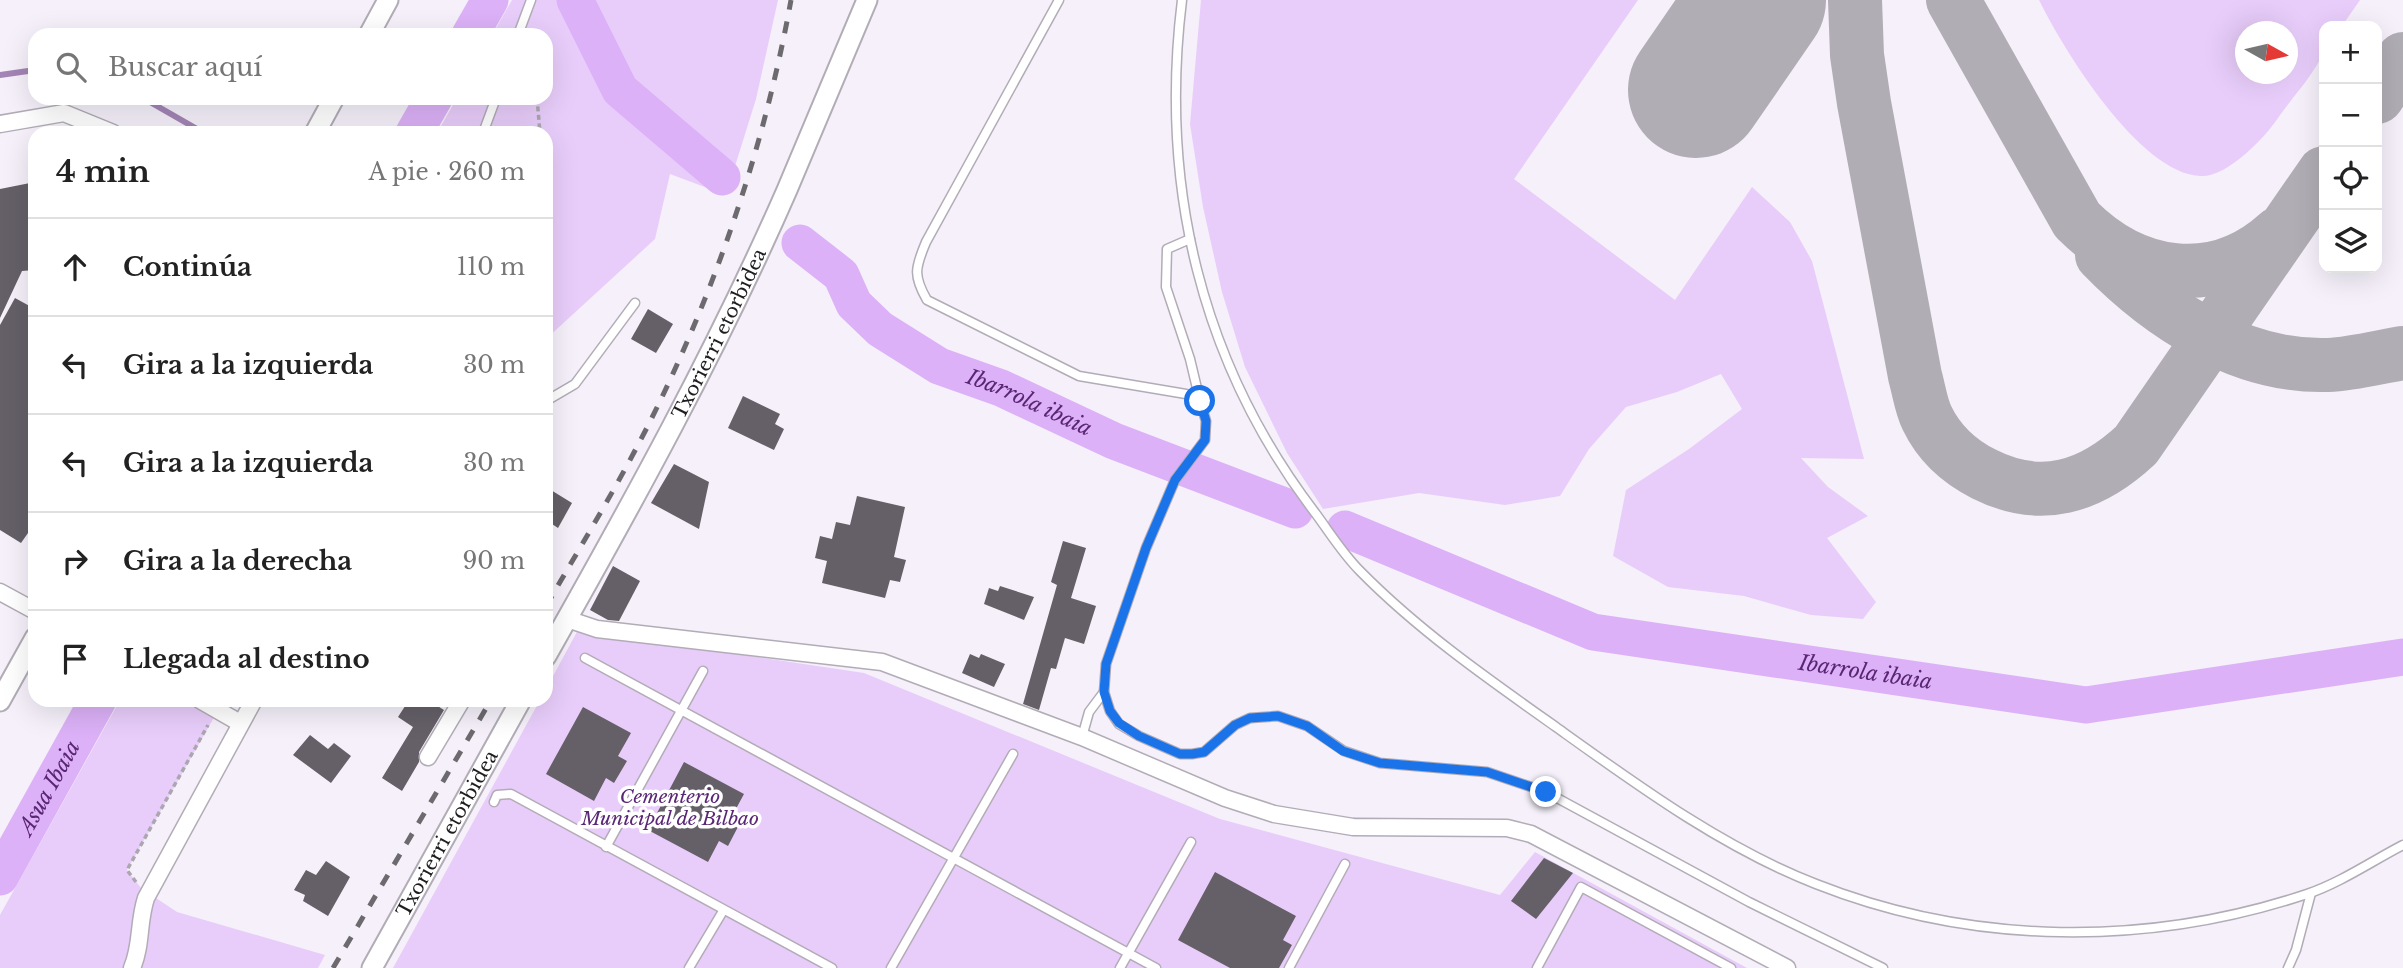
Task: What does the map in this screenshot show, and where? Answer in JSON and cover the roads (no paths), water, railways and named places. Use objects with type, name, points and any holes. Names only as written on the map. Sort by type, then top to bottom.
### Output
[{"type":"street","points":[[373,28],[388,0]]},
{"type":"street","name":"Txorierri etorbidea","points":[[553,644],[737,296],[786,192],[867,0]]},
{"type":"street","points":[[319,126],[330,105]]},
{"type":"street","points":[[0,124],[64,113],[96,126]]},
{"type":"street","points":[[0,592],[28,607]]},
{"type":"street","points":[[567,619],[597,629],[882,662],[1083,737],[1225,798],[1274,814],[1353,827],[1507,828],[1531,834],[1787,968]]},
{"type":"street","points":[[0,701],[28,651]]},
{"type":"street","points":[[213,707],[240,723]]},
{"type":"street","points":[[132,968],[141,936],[139,918],[146,898],[250,707]]},
{"type":"street","points":[[428,757],[458,707]]},
{"type":"street","name":"Txorierri etorbidea","points":[[372,968],[517,707]]},
{"type":"lane","points":[[521,28],[531,0]]},
{"type":"lane","points":[[1059,0],[926,242],[918,260],[916,280],[927,300],[1079,376],[1186,394],[1200,401]]},
{"type":"lane","points":[[1182,0],[1174,63],[1175,150],[1190,239],[1222,353],[1257,427],[1298,492],[1358,570],[1463,661],[1585,748],[1721,837],[1814,884],[1901,912],[2000,931],[2094,933],[2205,921],[2311,893],[2403,845]]},
{"type":"lane","points":[[486,126],[493,105]]},
{"type":"lane","points":[[1190,239],[1167,249],[1166,286],[1190,359],[1206,421],[1205,440],[1175,480],[1146,548],[1106,664],[1104,692],[1110,711],[1119,723],[1139,736],[1180,754],[1204,752],[1235,725],[1250,718],[1278,716],[1307,726],[1343,751],[1380,763],[1487,772],[1511,778],[1546,792],[1749,902],[1883,968]]},
{"type":"lane","points":[[553,397],[575,384],[635,303]]},
{"type":"lane","points":[[585,658],[1156,968]]},
{"type":"lane","points":[[606,847],[703,671]]},
{"type":"lane","points":[[1083,737],[1089,712],[1104,692]]},
{"type":"lane","points":[[891,968],[1013,754]]},
{"type":"lane","points":[[494,802],[498,795],[511,794],[832,968]]},
{"type":"lane","points":[[1120,968],[1191,842]]},
{"type":"lane","points":[[1289,968],[1345,863]]},
{"type":"lane","points":[[1537,968],[1581,887],[1731,968]]},
{"type":"lane","points":[[2288,968],[2296,950],[2311,893]]},
{"type":"lane","points":[[690,968],[723,911]]},
{"type":"waterway","name":"Asua Ibaia","points":[[474,28],[490,0]]},
{"type":"waterway","name":"Ibarrola ibaia","points":[[575,0],[620,90],[722,177]]},
{"type":"waterway","points":[[0,75],[28,71]]},
{"type":"waterway","points":[[155,105],[192,126]]},
{"type":"waterway","name":"Asua Ibaia","points":[[418,126],[430,105]]},
{"type":"waterway","name":"Ibarrola ibaia","points":[[800,243],[841,275],[854,304],[880,329],[939,366],[1001,388],[1114,441],[1295,510]]},
{"type":"waterway","name":"Ibarrola ibaia","points":[[1345,529],[1593,632],[2086,705],[2403,657]]},
{"type":"waterway","name":"Asua Ibaia","points":[[0,877],[94,707]]},
{"type":"railway","points":[[553,594],[649,424],[704,301],[740,203],[755,153],[769,103],[791,0]]},
{"type":"railway","points":[[333,968],[487,707]]},
{"type":"park label","name":"Cementerio Municipal de Bilbao","points":[[670,807]]}]
